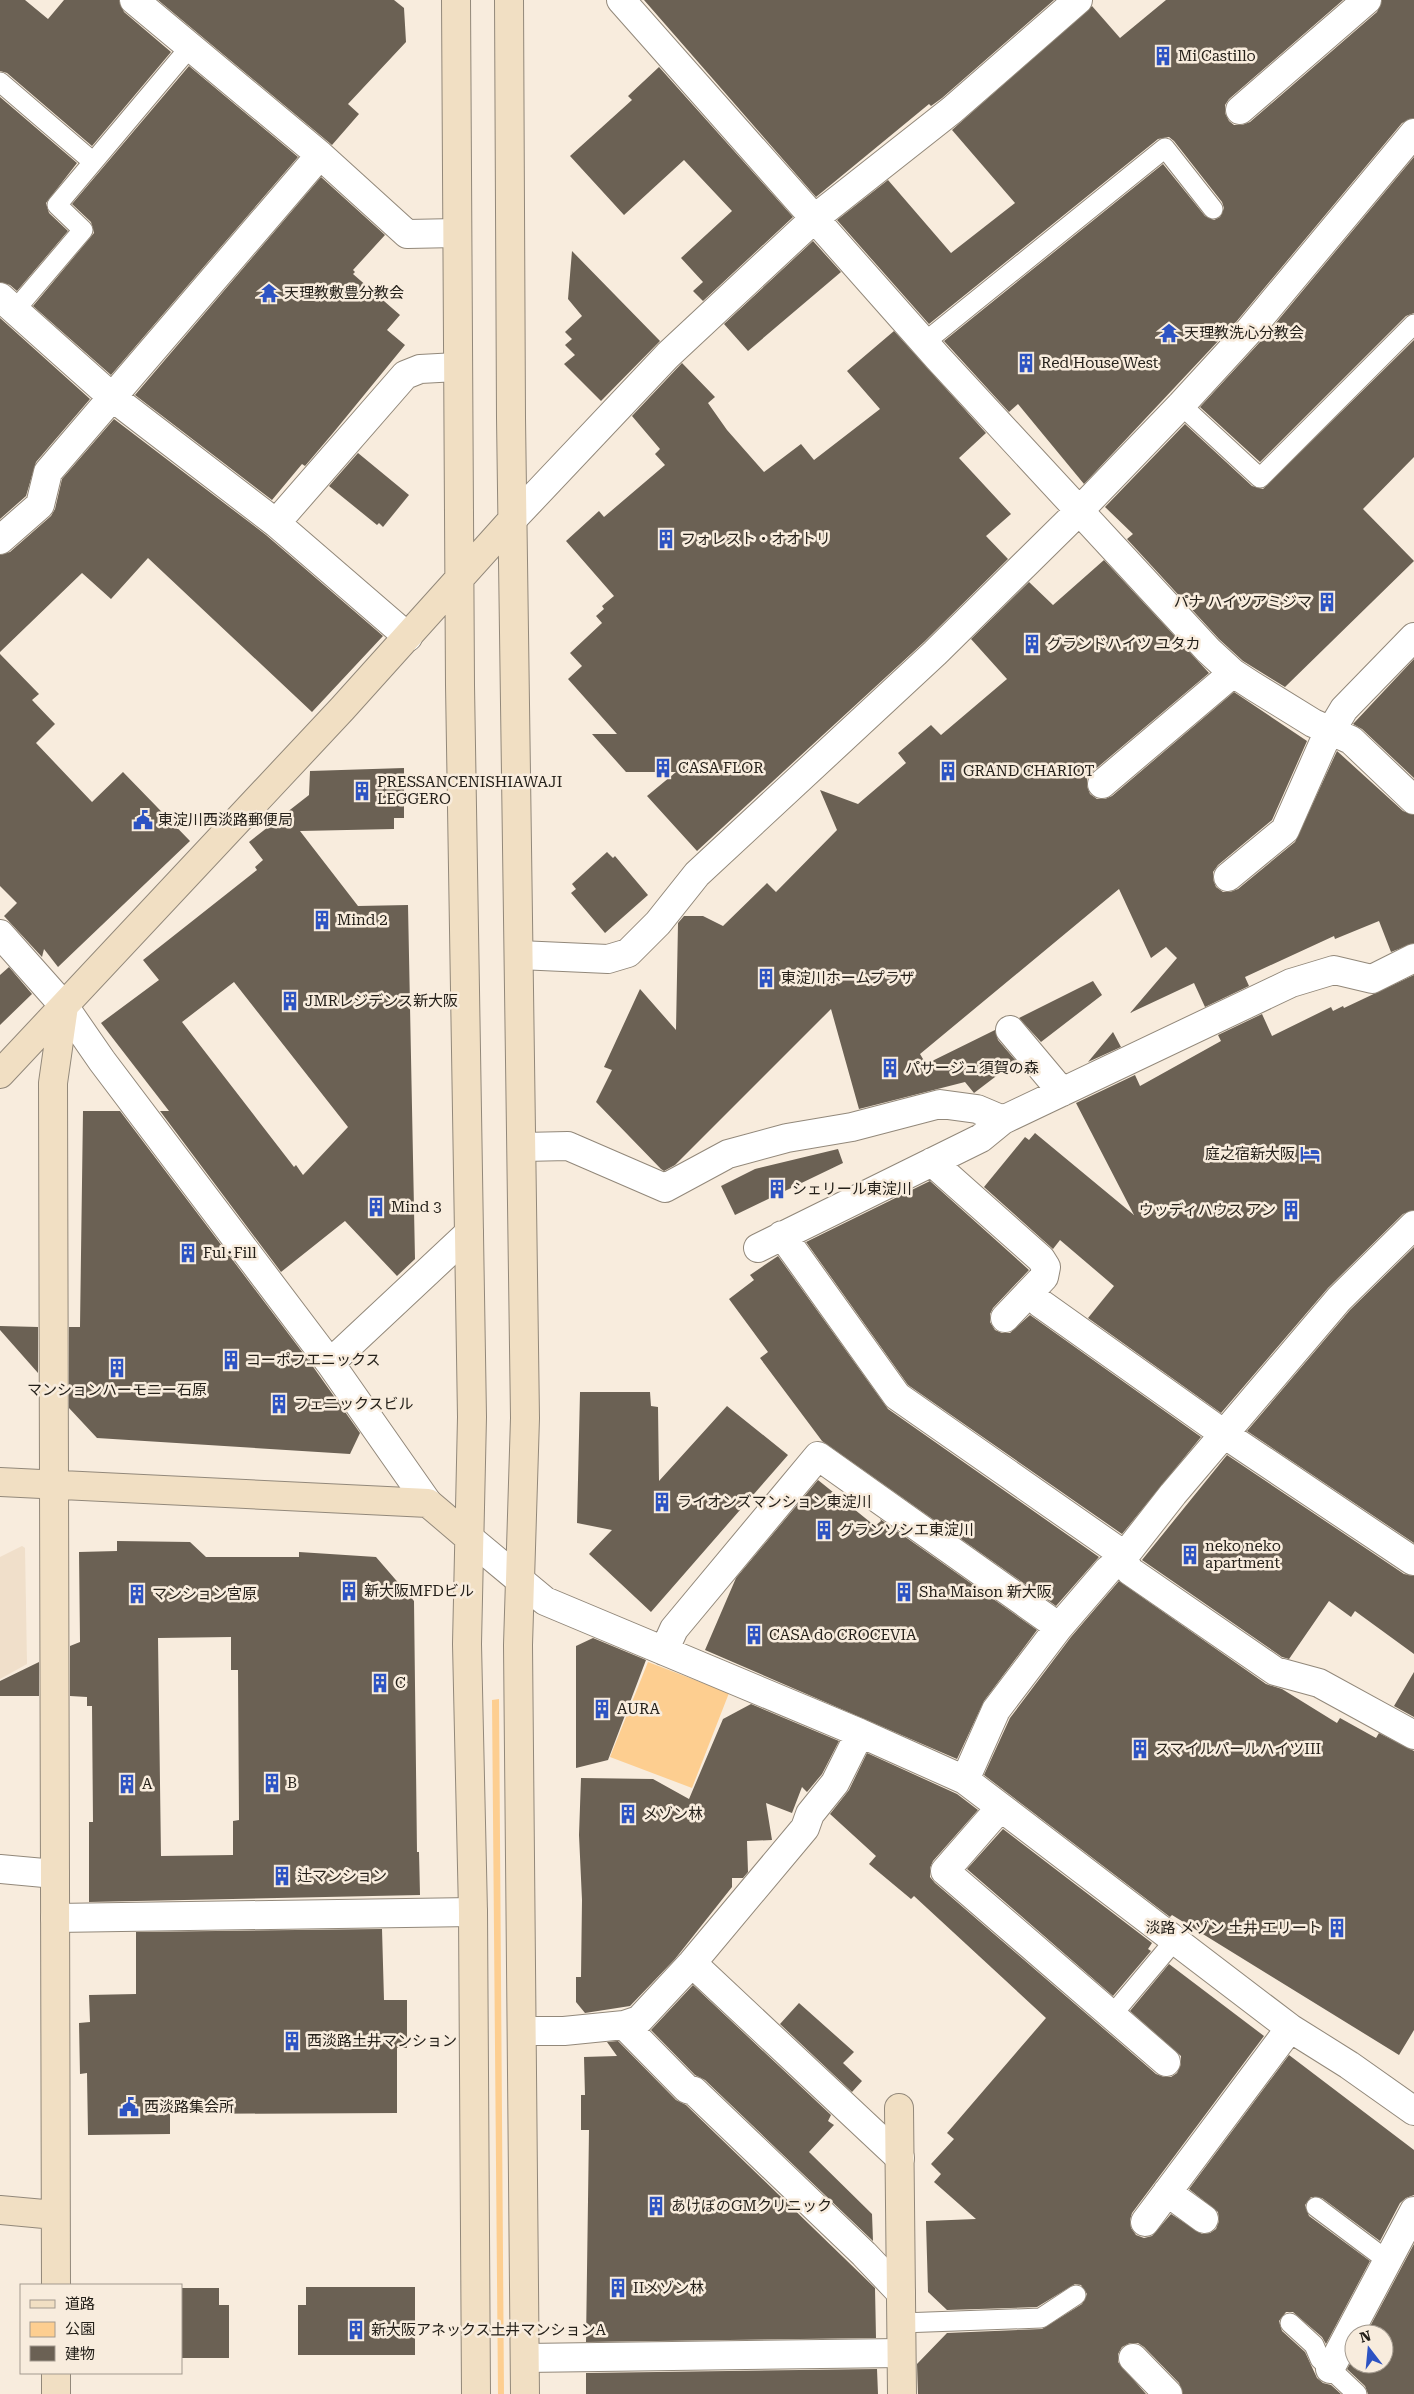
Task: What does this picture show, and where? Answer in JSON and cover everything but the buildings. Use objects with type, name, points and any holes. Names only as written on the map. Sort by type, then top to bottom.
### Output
[{"type":"street","points":[[134,0],[320,155],[407,234],[457,233]]},
{"type":"street","points":[[456,0],[457,367],[472,1417],[468,1537],[468,1644],[473,1912],[476,2394]]},
{"type":"street","points":[[509,0],[512,520],[523,1147],[525,1418],[518,1645],[525,2394]]},
{"type":"street","points":[[621,0],[1078,512],[1208,650],[1233,673],[1313,723],[1351,740],[1414,800]]},
{"type":"street","points":[[0,1074],[408,637],[460,575],[668,354],[814,218],[952,110],[1078,0]]},
{"type":"street","points":[[1240,110],[1368,0]]},
{"type":"street","points":[[519,954],[608,959],[628,953],[658,923],[698,874],[935,653],[1078,512],[1181,405],[1248,332],[1414,133]]},
{"type":"street","points":[[0,540],[40,505],[48,472],[320,155]]},
{"type":"street","points":[[7,304],[112,396],[276,523],[408,637]]},
{"type":"street","points":[[276,523],[405,375],[420,369],[457,367]]},
{"type":"street","points":[[1228,877],[1285,830],[1331,730],[1344,710],[1414,637]]},
{"type":"street","points":[[1102,784],[1233,673]]},
{"type":"street","points":[[0,934],[64,1006],[102,1061],[330,1363],[428,1502],[520,1581],[552,1605],[860,1733],[965,1780],[1290,2028],[1349,2064],[1414,2111]]},
{"type":"street","points":[[758,1248],[981,1138],[1003,1120],[1291,984],[1334,970],[1372,979],[1414,958]]},
{"type":"street","points":[[56,2284],[53,1083],[64,1006]]},
{"type":"street","points":[[1010,1030],[1062,1092]]},
{"type":"street","points":[[523,1147],[568,1146],[665,1188],[728,1154],[787,1138],[852,1127],[940,1104],[977,1109],[1003,1120]]},
{"type":"street","points":[[932,1162],[1041,1259],[1046,1267],[1044,1277],[1005,1318]]},
{"type":"street","points":[[965,1780],[996,1710],[1059,1627],[1108,1570],[1122,1559],[1224,1434],[1339,1299],[1414,1224]]},
{"type":"street","points":[[330,1363],[468,1233]]},
{"type":"street","points":[[782,1235],[897,1396],[1117,1550],[1130,1571],[1275,1672],[1319,1683],[1414,1736]]},
{"type":"street","points":[[1035,1287],[1035,1297],[1040,1303],[1224,1434],[1413,1561]]},
{"type":"street","points":[[664,1651],[674,1629],[818,1456],[1059,1627]]},
{"type":"street","points":[[0,1482],[428,1502]]},
{"type":"street","points":[[522,2031],[564,2031],[624,2025],[639,2020],[692,1963],[806,1828],[810,1814],[835,1783],[860,1733]]},
{"type":"street","points":[[1000,1808],[945,1871],[1166,2062]]},
{"type":"street","points":[[0,1869],[55,1874]]},
{"type":"street","points":[[55,1918],[473,1912]]},
{"type":"street","points":[[692,1963],[900,2158]]},
{"type":"street","points":[[624,2025],[688,2089],[694,2091],[864,2254],[901,2293]]},
{"type":"street","points":[[1145,2222],[1290,2028]]},
{"type":"street","points":[[899,2108],[902,2394]]},
{"type":"street","points":[[1167,2192],[1204,2219]]},
{"type":"street","points":[[0,2210],[55,2215]]},
{"type":"street","points":[[1330,2369],[1414,2211]]},
{"type":"street","points":[[525,2358],[901,2353]]},
{"type":"street","points":[[1133,2358],[1168,2394]]},
{"type":"street","points":[[56,2374],[56,2394]]},
{"type":"lane","points":[[7,304],[83,230],[56,204],[190,47]]},
{"type":"lane","points":[[0,82],[92,160]]},
{"type":"lane","points":[[925,342],[1165,148],[1213,209]]},
{"type":"lane","points":[[1181,405],[1260,478],[1414,324]]},
{"type":"lane","points":[[1112,2015],[1175,1940]]},
{"type":"lane","points":[[1316,2207],[1388,2261]]},
{"type":"lane","points":[[901,2323],[1041,2318],[1076,2295]]},
{"type":"lane","points":[[1290,2323],[1314,2344],[1320,2359],[1357,2394]]},
{"type":"shaded area","points":[[22,1546],[25,1548],[27,1664],[0,1679],[0,1557]]},
{"type":"green space","points":[[648,1662],[729,1693],[692,1788],[610,1757]]},
{"type":"green space","points":[[499,1699],[504,2394],[498,2394],[492,1700]]},
{"type":"place","name":"Mi Castillo","points":[[1163,56]]},
{"type":"place","name":"天理教敷豊分教会","points":[[269,293]]},
{"type":"place","name":"天理教洗心分教会","points":[[1169,333]]},
{"type":"place","name":"Red House West","points":[[1026,363]]},
{"type":"place","name":"フォレスト・オオトリ","points":[[666,539]]},
{"type":"place","name":"パナ ハイツアミジマ","points":[[1327,602]]},
{"type":"place","name":"グランドハイツ ユタカ","points":[[1032,644]]},
{"type":"place","name":"CASA FLOR","points":[[663,768]]},
{"type":"place","name":"GRAND CHARIOT","points":[[948,771]]},
{"type":"place","name":"PRESSANCENISHIAWAJI LEGGERO","points":[[362,791]]},
{"type":"place","name":"東淀川西淡路郵便局","points":[[143,820]]},
{"type":"place","name":"Mind 2","points":[[322,920]]},
{"type":"place","name":"東淀川ホームプラザ","points":[[766,978]]},
{"type":"place","name":"JMRレジデンス新大阪","points":[[290,1001]]},
{"type":"place","name":"パサージュ須賀の森","points":[[890,1068]]},
{"type":"place","name":"庭之宿新大阪","points":[[1310,1154]]},
{"type":"place","name":"シェリール東淀川","points":[[777,1189]]},
{"type":"place","name":"Mind 3","points":[[376,1207]]},
{"type":"place","name":"ウッディハウス アン","points":[[1291,1210]]},
{"type":"place","name":"Ful･Fill","points":[[188,1253]]},
{"type":"place","name":"コーポフエニックス","points":[[231,1360]]},
{"type":"place","name":"マンションハーモニー石原","points":[[117,1368]]},
{"type":"place","name":"フェニックスビル","points":[[279,1404]]},
{"type":"place","name":"ライオンズマンション東淀川","points":[[662,1502]]},
{"type":"place","name":"グランソシエ東淀川","points":[[824,1530]]},
{"type":"place","name":"neko neko apartment","points":[[1190,1555]]},
{"type":"place","name":"新大阪MFDビル","points":[[349,1591]]},
{"type":"place","name":"Sha Maison 新大阪","points":[[904,1592]]},
{"type":"place","name":"マンション宮原","points":[[137,1594]]},
{"type":"place","name":"CASA do CROCEVIA","points":[[754,1635]]},
{"type":"place","name":"C","points":[[380,1683]]},
{"type":"place","name":"AURA","points":[[602,1709]]},
{"type":"place","name":"スマイルパールハイツIII","points":[[1140,1749]]},
{"type":"place","name":"B","points":[[272,1783]]},
{"type":"place","name":"A","points":[[127,1784]]},
{"type":"place","name":"メゾン林","points":[[628,1814]]},
{"type":"place","name":"辻マンション","points":[[282,1876]]},
{"type":"place","name":"淡路 メゾン 土井 エリート","points":[[1337,1928]]},
{"type":"place","name":"西淡路土井マンション","points":[[292,2041]]},
{"type":"place","name":"西淡路集会所","points":[[129,2107]]},
{"type":"place","name":"あけぼのGMクリニック","points":[[656,2206]]},
{"type":"place","name":"IIメゾン林","points":[[618,2288]]},
{"type":"place","name":"新大阪アネックス土井マンションA","points":[[356,2330]]}]
